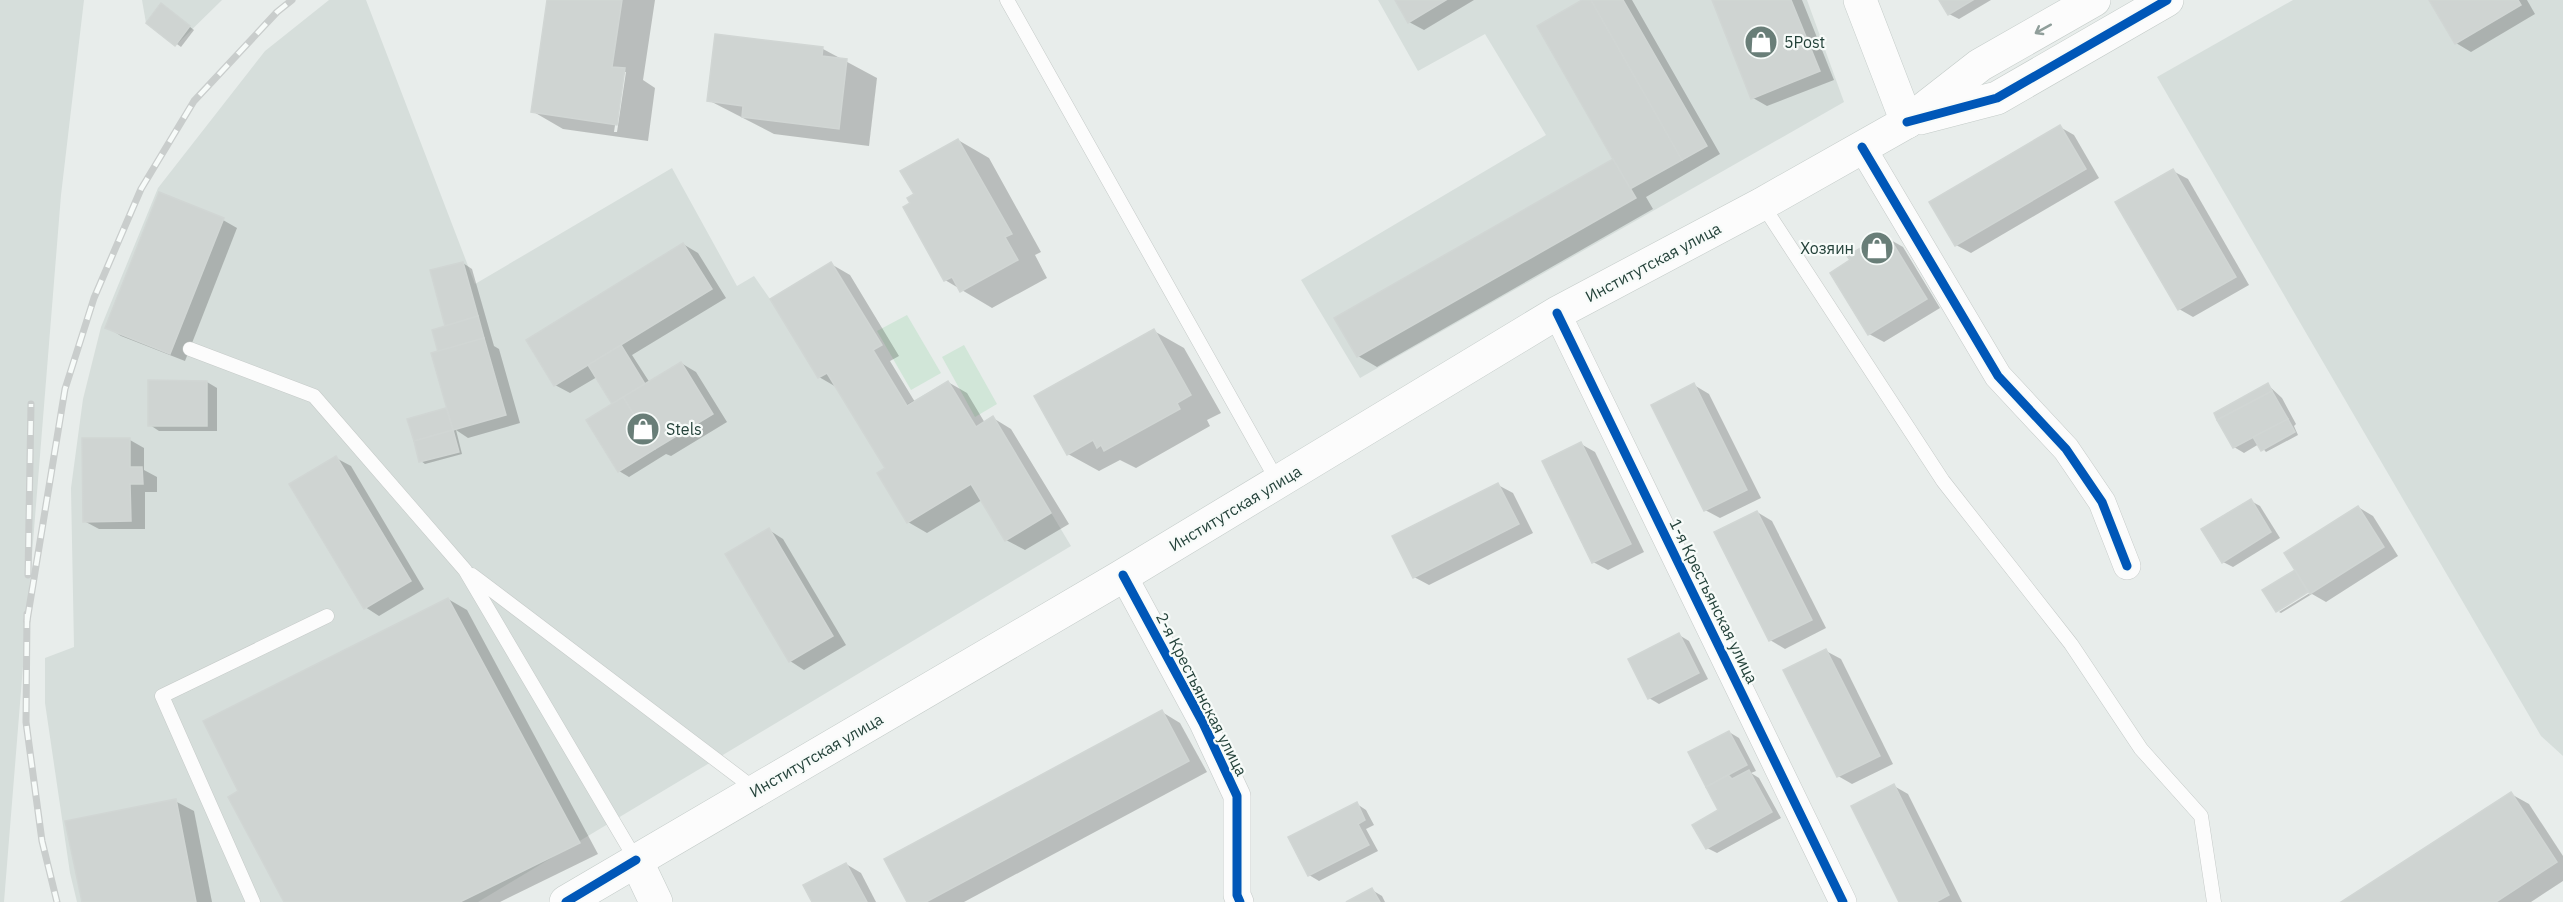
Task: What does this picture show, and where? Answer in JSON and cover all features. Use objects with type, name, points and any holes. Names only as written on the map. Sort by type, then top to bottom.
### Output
[{"type":"main road","points":[[1860,0],[1907,122]]},
{"type":"main road","name":"Институтская улица","points":[[566,902],[1123,575],[1557,313],[1762,204],[1907,122],[1980,65],[2094,0]]},
{"type":"main road","name":"Институтская улица","points":[[1907,122],[1997,98],[2167,0]]},
{"type":"main road","points":[[636,860],[656,902]]},
{"type":"street","points":[[1862,147],[1998,376],[2066,449],[2102,502],[2127,566]]},
{"type":"street","name":"1-я Крестьянская улица","points":[[1557,313],[1844,902]]},
{"type":"street","name":"2-я Крестьянская улица","points":[[1123,575],[1203,723],[1236,796],[1236,895],[1240,902]]},
{"type":"lane","points":[[1007,0],[1278,482]]},
{"type":"lane","points":[[1762,204],[1943,481],[2071,644],[2141,749],[2201,816],[2214,902]]},
{"type":"lane","points":[[190,350],[314,396],[465,570],[636,860]]},
{"type":"lane","points":[[465,570],[756,790]]},
{"type":"lane","points":[[253,902],[162,696],[327,616]]},
{"type":"shaded area","points":[[0,0],[84,0],[61,195],[4,902],[0,902]]},
{"type":"shaded area","points":[[142,0],[222,0],[175,46],[146,23]]},
{"type":"shaded area","points":[[329,0],[366,0],[475,284],[672,168],[737,286],[754,276],[770,299],[882,345],[873,350],[906,405],[948,381],[976,426],[993,416],[1071,546],[478,902],[77,902],[70,873],[45,703],[45,658],[74,647],[71,488],[83,399],[101,327],[158,188],[265,51]]},
{"type":"shaded area","points":[[1378,0],[1807,0],[1844,102],[1360,378],[1301,280],[1546,135],[1485,34],[1418,71]]},
{"type":"shaded area","points":[[2293,0],[2563,0],[2563,756],[2541,736],[2157,77]]},
{"type":"green space","points":[[907,315],[941,373],[911,390],[877,331]]},
{"type":"green space","points":[[964,345],[997,404],[975,417],[942,357]]},
{"type":"building","points":[[547,0],[622,0],[612,67],[625,68],[617,125],[531,112]]},
{"type":"building","points":[[1395,0],[1446,0],[1408,23]]},
{"type":"building","points":[[1582,0],[1591,0],[1682,160],[1630,189],[1537,26]]},
{"type":"building","points":[[1591,0],[1623,0],[1707,146],[1682,160]]},
{"type":"building","points":[[1712,0],[1791,0],[1820,71],[1751,99]]},
{"type":"building","points":[[1939,0],[1973,0],[1948,15]]},
{"type":"building","points":[[2429,0],[2518,0],[2521,5],[2455,44]]},
{"type":"building","points":[[161,3],[190,26],[175,46],[146,23]]},
{"type":"building","points":[[715,34],[823,47],[822,56],[847,59],[839,129],[742,117],[743,106],[707,101]]},
{"type":"building","points":[[2060,125],[2086,169],[1955,246],[1929,202]]},
{"type":"building","points":[[958,139],[1012,234],[1005,237],[1018,260],[960,292],[952,277],[944,281],[903,207],[910,203],[907,198],[914,194],[900,171]]},
{"type":"building","points":[[1613,159],[1636,198],[1357,357],[1334,318]]},
{"type":"building","points":[[2173,169],[2236,277],[2178,310],[2115,202]]},
{"type":"building","points":[[159,192],[224,218],[170,354],[105,328]]},
{"type":"building","points":[[1889,237],[1927,299],[1868,335],[1830,273],[1850,260],[1847,256],[1864,246],[1867,251]]},
{"type":"building","points":[[683,243],[712,289],[554,386],[526,340]]},
{"type":"building","points":[[463,262],[478,316],[445,326],[430,270]]},
{"type":"building","points":[[831,262],[882,345],[873,350],[907,406],[948,381],[976,427],[993,416],[1051,513],[1005,541],[971,484],[907,523],[877,473],[885,468],[827,373],[818,378],[770,299]]},
{"type":"building","points":[[478,316],[484,338],[438,352],[432,330]]},
{"type":"building","points":[[1154,329],[1191,395],[1177,403],[1180,409],[1104,451],[1101,445],[1097,448],[1093,440],[1067,455],[1034,396]]},
{"type":"building","points":[[484,338],[506,415],[453,430],[431,353]]},
{"type":"building","points":[[621,345],[645,384],[612,404],[588,365]]},
{"type":"building","points":[[681,362],[713,414],[655,449],[623,397]]},
{"type":"building","points":[[148,380],[207,381],[207,426],[148,426]]},
{"type":"building","points":[[1694,383],[1747,490],[1704,511],[1651,405]]},
{"type":"building","points":[[2268,383],[2272,391],[2217,420],[2214,413]]},
{"type":"building","points":[[2272,391],[2288,419],[2233,448],[2217,420]]},
{"type":"building","points":[[623,397],[655,449],[618,472],[586,420]]},
{"type":"building","points":[[446,408],[453,430],[414,441],[407,419]]},
{"type":"building","points":[[2288,419],[2295,432],[2261,451],[2253,437]]},
{"type":"building","points":[[453,430],[459,452],[419,462],[414,441]]},
{"type":"building","points":[[82,438],[130,438],[130,467],[142,467],[143,484],[130,484],[131,521],[83,522]]},
{"type":"building","points":[[1581,442],[1631,544],[1592,563],[1542,461]]},
{"type":"building","points":[[336,456],[411,581],[364,609],[289,484]]},
{"type":"building","points":[[1498,483],[1519,524],[1413,578],[1392,536]]},
{"type":"building","points":[[2251,499],[2271,532],[2222,563],[2201,529]]},
{"type":"building","points":[[2358,506],[2384,547],[2310,594],[2284,553]]},
{"type":"building","points":[[1757,511],[1812,620],[1769,641],[1714,532]]},
{"type":"building","points":[[769,528],[833,636],[789,662],[725,554]]},
{"type":"building","points":[[2295,570],[2308,592],[2276,612],[2262,590]]},
{"type":"building","points":[[448,598],[580,843],[460,902],[284,902],[228,797],[238,791],[203,721]]},
{"type":"building","points":[[1679,633],[1699,673],[1648,699],[1628,659]]},
{"type":"building","points":[[1826,649],[1880,756],[1837,777],[1783,670]]},
{"type":"building","points":[[1162,710],[1189,761],[926,902],[907,902],[884,859]]},
{"type":"building","points":[[1729,731],[1747,765],[1706,787],[1688,752]]},
{"type":"building","points":[[1749,770],[1772,812],[1706,849],[1692,825],[1718,810],[1706,787],[1728,775],[1732,779]]},
{"type":"building","points":[[1894,784],[1949,895],[1936,902],[1899,902],[1851,806]]},
{"type":"building","points":[[2511,792],[2557,862],[2496,902],[2341,902]]},
{"type":"building","points":[[176,799],[196,902],[82,902],[65,821]]},
{"type":"building","points":[[1357,802],[1365,820],[1358,824],[1369,845],[1308,876],[1288,837]]},
{"type":"building","points":[[846,863],[867,902],[812,902],[803,885]]},
{"type":"building","points":[[1372,888],[1380,902],[1346,902]]},
{"type":"railway","points":[[27,621],[65,389],[94,298],[141,189],[194,101],[277,12],[292,0]]},
{"type":"railway","points":[[28,575],[31,404]]},
{"type":"railway","points":[[27,614],[26,722],[42,841],[57,902]]},
{"type":"cycle path","points":[[1907,122],[1997,98],[2167,0]]},
{"type":"cycle path","points":[[1862,147],[1998,376],[2066,449],[2102,502],[2127,566]]},
{"type":"cycle path","points":[[1557,313],[1843,902]]},
{"type":"cycle path","points":[[1123,575],[1203,723],[1237,796],[1237,895],[1240,902]]},
{"type":"cycle path","points":[[566,902],[636,860]]},
{"type":"place","name":"5Post","points":[[1761,42]]},
{"type":"place","name":"Хозяин","points":[[1877,248]]},
{"type":"place","name":"Stels","points":[[643,429]]}]
